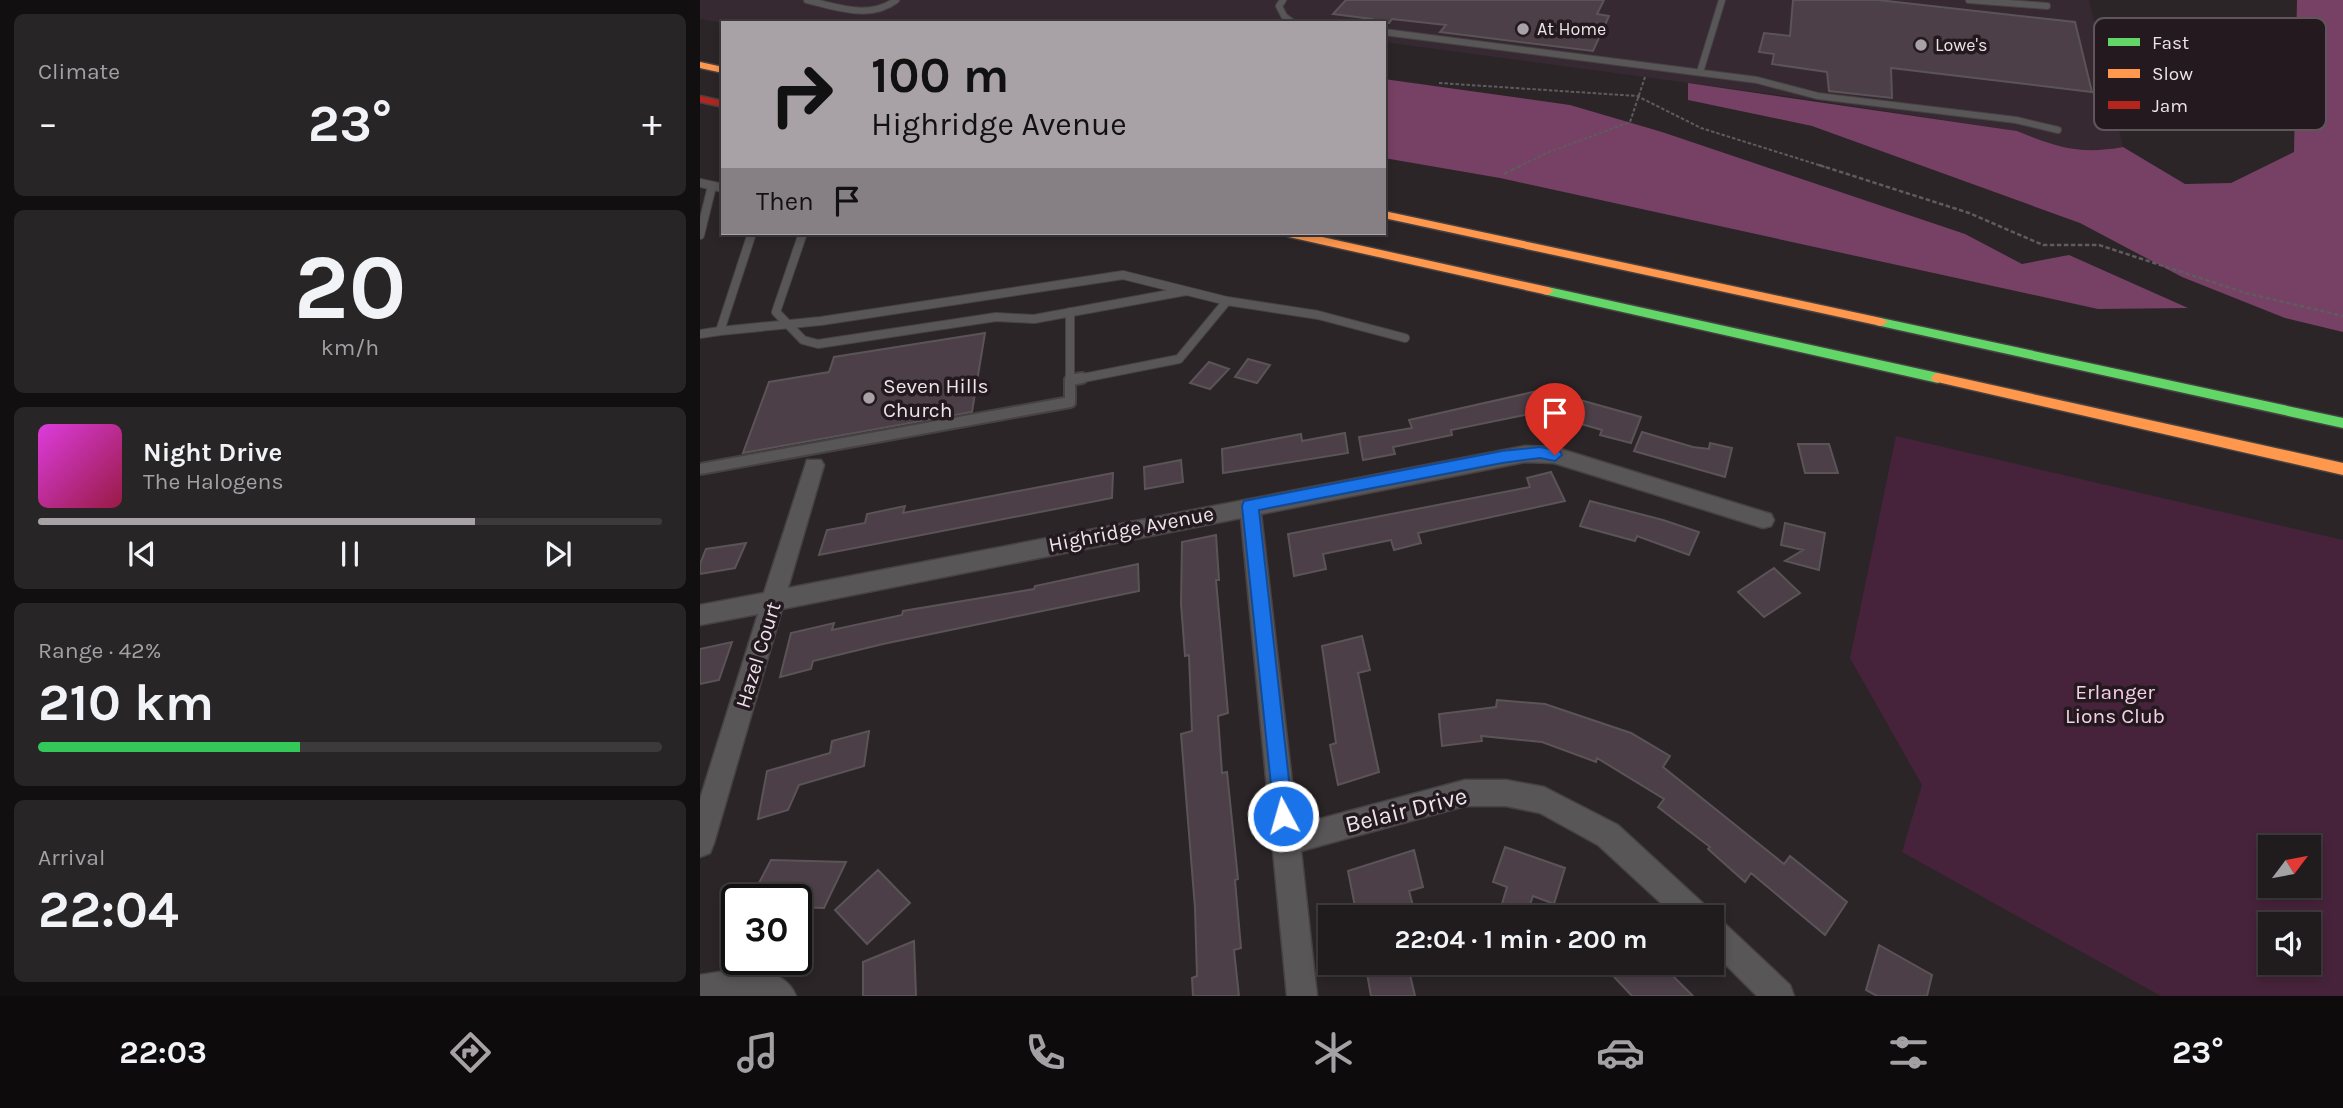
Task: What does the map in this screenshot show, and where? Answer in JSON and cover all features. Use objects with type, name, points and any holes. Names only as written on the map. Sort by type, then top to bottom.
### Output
[{"type":"highway","points":[[700,65],[721,70]]},
{"type":"highway","points":[[700,99],[721,104]]},
{"type":"highway","points":[[700,115],[721,117]]},
{"type":"highway","points":[[1386,214],[2343,424]]},
{"type":"highway","points":[[1298,235],[2343,469]]},
{"type":"highway","points":[[2014,350],[2123,360],[2343,407]]},
{"type":"street","name":"Highridge Avenue","points":[[700,615],[1502,457],[1540,453],[1763,520]]},
{"type":"street","name":"Hazel Court","points":[[700,843],[816,457]]},
{"type":"street","points":[[1250,506],[1301,996]]},
{"type":"street","name":"Belair Drive","points":[[1285,842],[1428,801],[1465,793],[1506,793],[1544,800],[1608,835],[1684,905]]},
{"type":"street","points":[[1724,943],[1779,996]]},
{"type":"street","points":[[700,990],[756,981],[781,996]]},
{"type":"lane","points":[[807,0],[849,9],[877,9],[888,7],[896,0]]},
{"type":"lane","points":[[1283,0],[1279,6],[1290,21]]},
{"type":"lane","points":[[1700,72],[1721,0]]},
{"type":"lane","points":[[1969,0],[2047,6]]},
{"type":"lane","points":[[1386,32],[1757,80],[1818,96],[2016,120],[2058,130]]},
{"type":"lane","points":[[700,183],[721,188]]},
{"type":"lane","points":[[700,235],[712,186]]},
{"type":"lane","points":[[720,331],[751,235]]},
{"type":"lane","points":[[802,235],[776,312],[789,321],[808,345],[831,345],[996,317],[1034,319],[1188,291]]},
{"type":"lane","points":[[700,334],[789,321],[821,321],[1123,275],[1227,301],[1318,315],[1405,338]]},
{"type":"lane","points":[[996,317],[999,294]]},
{"type":"lane","points":[[1070,380],[1179,359],[1227,301]]},
{"type":"lane","points":[[700,469],[816,457],[1070,402],[1070,312]]},
{"type":"path","points":[[1504,174],[1549,152],[1630,121],[1649,65]]},
{"type":"path","points":[[1439,83],[1458,82],[1637,96],[1701,128],[1969,213],[2043,246],[2099,245],[2246,293],[2343,316]]},
{"type":"shaded area","points":[[700,0],[2089,0],[2094,22],[2094,130],[2119,130],[2123,147],[2095,152],[2062,149],[2017,131],[1800,98],[1386,42],[1386,21],[721,23],[700,19]]},
{"type":"shaded area","points":[[2297,0],[2343,0],[2343,332],[2285,318],[2182,277],[2080,223],[1812,126],[1688,100],[1688,83],[2017,131],[2081,150],[2123,147],[2185,184],[2231,183],[2294,152],[2294,130],[2326,130],[2326,18],[2297,18]]},
{"type":"shaded area","points":[[1386,79],[1570,105],[1662,132],[1965,234],[2022,264],[2069,255],[2188,308],[2098,309],[1500,178],[1386,158]]},
{"type":"green space","name":"Erlanger Lions Club","points":[[1896,436],[2343,540],[2343,996],[2161,996],[1902,852],[1922,785],[1850,658]]},
{"type":"building","name":"At Home","points":[[1346,0],[1604,0],[1597,14],[1609,16],[1593,51],[1440,32],[1446,25],[1392,19],[1386,23],[1333,14]]},
{"type":"building","name":"Lowe's","points":[[1793,0],[1878,0],[2075,22],[2092,92],[1891,68],[1892,98],[1829,91],[1827,72],[1772,64],[1774,54],[1759,52],[1764,33],[1790,36]]},
{"type":"building","name":"Seven Hills Church","points":[[985,333],[972,412],[743,453],[769,382],[829,372],[834,357]]},
{"type":"building","points":[[1248,359],[1270,365],[1257,383],[1235,377]]},
{"type":"building","points":[[1209,362],[1229,369],[1210,389],[1190,383]]},
{"type":"building","points":[[1542,390],[1552,414],[1562,395],[1641,417],[1631,443],[1600,435],[1602,430],[1539,412],[1451,430],[1452,435],[1393,447],[1395,454],[1363,460],[1359,437],[1412,428],[1409,420]]},
{"type":"building","points":[[1642,432],[1693,447],[1709,449],[1710,443],[1732,448],[1725,477],[1634,451]]},
{"type":"building","points":[[1345,433],[1348,453],[1223,473],[1222,449],[1301,434],[1302,441]]},
{"type":"building","points":[[1798,444],[1829,444],[1838,473],[1805,473]]},
{"type":"building","points":[[1181,460],[1183,482],[1145,489],[1144,467]]},
{"type":"building","points":[[1551,472],[1565,501],[1418,533],[1421,543],[1394,550],[1391,540],[1323,554],[1326,569],[1294,576],[1288,534],[1530,487],[1527,478]]},
{"type":"building","points":[[1113,473],[1112,498],[819,555],[827,530],[865,523],[867,514],[905,506],[903,513]]},
{"type":"building","points":[[1590,501],[1699,532],[1689,555],[1637,536],[1635,541],[1580,526]]},
{"type":"building","points":[[1785,523],[1825,533],[1819,570],[1785,561],[1803,550],[1781,545]]},
{"type":"building","points":[[1216,535],[1219,580],[1216,580],[1228,713],[1218,716],[1222,773],[1227,772],[1238,879],[1235,880],[1241,948],[1234,950],[1239,996],[1193,996],[1192,978],[1197,976],[1195,908],[1181,734],[1192,731],[1189,655],[1185,656],[1181,604],[1182,542]]},
{"type":"building","points":[[746,543],[735,568],[700,574],[700,564],[706,549]]},
{"type":"building","points":[[1138,564],[1139,591],[883,644],[813,661],[811,669],[780,677],[791,633],[834,623],[832,630],[902,615],[903,611],[1034,589],[1035,586]]},
{"type":"building","points":[[1774,568],[1800,593],[1764,617],[1738,592]]},
{"type":"building","points":[[1362,636],[1370,670],[1358,673],[1379,772],[1338,785],[1330,745],[1336,743],[1322,646]]},
{"type":"building","points":[[732,642],[719,680],[700,684],[700,649]]},
{"type":"building","points":[[1497,700],[1545,704],[1631,733],[1670,756],[1663,767],[1784,864],[1790,856],[1847,902],[1825,935],[1751,873],[1745,882],[1708,849],[1710,847],[1658,807],[1664,799],[1597,758],[1596,762],[1542,742],[1481,736],[1482,741],[1442,746],[1439,714],[1496,707]]},
{"type":"building","points":[[869,731],[864,766],[799,785],[788,810],[758,819],[767,771],[830,753],[832,741]]},
{"type":"building","points":[[1505,847],[1565,868],[1554,904],[1533,896],[1530,905],[1502,904],[1507,887],[1493,882]]},
{"type":"building","points":[[1414,850],[1423,887],[1409,891],[1413,905],[1355,905],[1348,871]]},
{"type":"building","points":[[771,860],[846,862],[824,908],[812,908],[812,884],[758,884]]},
{"type":"building","points":[[878,870],[910,903],[867,944],[835,910]]},
{"type":"building","points":[[914,941],[916,996],[863,996],[863,962]]},
{"type":"building","points":[[1879,945],[1932,975],[1927,996],[1877,996],[1866,990]]},
{"type":"building","points":[[1367,975],[1410,975],[1415,996],[1371,996]]},
{"type":"building","points":[[1612,975],[1672,975],[1693,996],[1632,996]]},
{"type":"traffic: fast","points":[[1548,291],[1938,378]]},
{"type":"traffic: fast","points":[[1881,322],[2343,423]]},
{"type":"traffic: slow","points":[[700,65],[721,70]]},
{"type":"traffic: slow","points":[[1386,214],[1881,322]]},
{"type":"traffic: slow","points":[[1298,235],[1548,291]]},
{"type":"traffic: slow","points":[[1938,378],[2343,469]]},
{"type":"traffic: jam","points":[[700,99],[721,104]]},
{"type":"place","name":"At Home","points":[[1523,29]]},
{"type":"place","name":"Lowe's","points":[[1921,45]]},
{"type":"place","name":"Seven Hills Church","points":[[869,398]]},
{"type":"route","points":[[1283,816],[1250,506],[1502,457],[1540,453],[1555,455]]}]
